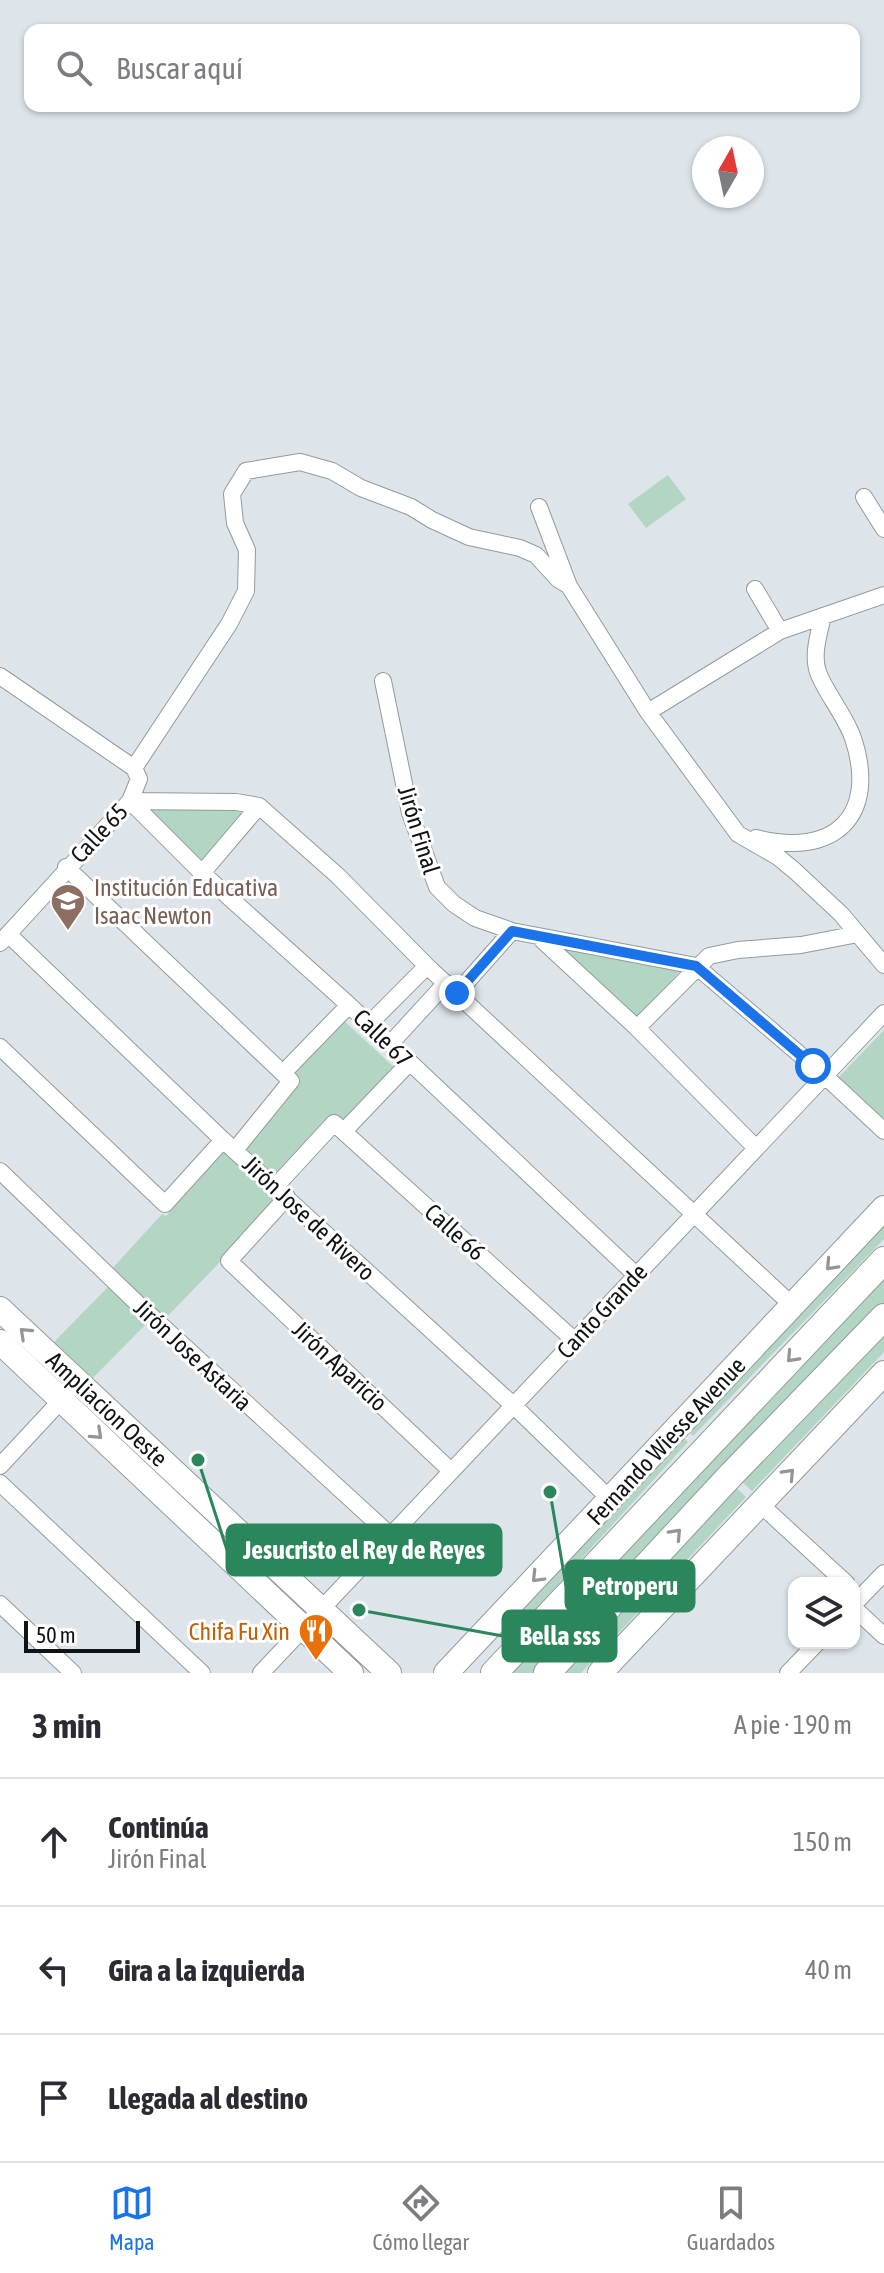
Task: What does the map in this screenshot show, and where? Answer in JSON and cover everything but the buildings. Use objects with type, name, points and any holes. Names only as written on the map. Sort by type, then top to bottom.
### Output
[{"type":"main road","name":"Fernando Wiesse Avenue","points":[[446,1673],[884,1208]]},
{"type":"main road","name":"Fernando Wiesse Avenue","points":[[494,1673],[884,1260]]},
{"type":"main road","name":"Ampliacion Oeste","points":[[0,1309],[70,1391],[351,1673]]},
{"type":"main road","points":[[547,1673],[730,1476],[884,1317]]},
{"type":"main road","name":"Ampliacion Oeste","points":[[0,1342],[70,1391],[321,1608],[389,1673]]},
{"type":"main road","points":[[600,1673],[884,1373]]},
{"type":"street","points":[[0,676],[134,768],[229,624],[246,591],[247,550],[235,523],[232,494],[246,471],[300,462],[332,471],[361,488],[411,507],[469,537],[520,548],[536,555],[558,579],[569,586]]},
{"type":"street","points":[[864,497],[884,530],[884,538]]},
{"type":"street","points":[[539,507],[569,586],[648,712],[738,834],[778,857],[795,871],[858,934],[884,965]]},
{"type":"street","points":[[755,589],[780,631]]},
{"type":"street","points":[[648,712],[780,631],[884,595]]},
{"type":"street","points":[[738,834],[776,844],[802,843],[828,837],[844,828],[853,813],[860,762],[851,734],[817,671],[817,641],[823,616]]},
{"type":"street","name":"Jirón Final","points":[[383,681],[410,813],[437,887],[454,904],[475,918],[512,931],[696,966]]},
{"type":"street","name":"Calle 65","points":[[4,938],[66,867],[130,801],[139,779],[134,768]]},
{"type":"street","points":[[130,801],[236,802],[259,806],[338,876],[427,966],[793,1306]]},
{"type":"street","name":"Calle 67","points":[[130,801],[202,873],[349,1005],[636,1275]]},
{"type":"street","points":[[202,873],[259,806]]},
{"type":"street","points":[[66,867],[287,1077]]},
{"type":"street","points":[[390,1044],[512,931]]},
{"type":"street","points":[[637,1028],[709,956],[738,950],[801,945],[858,934]]},
{"type":"street","name":"Jirón Jose de Rivero","points":[[4,938],[513,1405],[611,1500]]},
{"type":"street","points":[[540,938],[637,1028],[756,1148]]},
{"type":"street","points":[[369,1024],[427,966]]},
{"type":"street","points":[[696,966],[825,1076],[884,1131]]},
{"type":"street","points":[[0,1047],[165,1204],[229,1145],[349,1005]]},
{"type":"street","name":"Canto Grande","points":[[261,1673],[884,1013]]},
{"type":"street","points":[[281,1191],[339,1127],[409,1063]]},
{"type":"street","name":"Calle 66","points":[[339,1127],[574,1340]]},
{"type":"street","name":"Jirón Jose Astaria","points":[[0,1171],[139,1305],[390,1535]]},
{"type":"street","name":"Jirón Aparicio","points":[[281,1191],[229,1261],[451,1471]]},
{"type":"street","points":[[0,1466],[70,1391]]},
{"type":"street","points":[[0,1483],[202,1673]]},
{"type":"street","points":[[760,1504],[839,1577]]},
{"type":"street","points":[[860,1596],[884,1573]]},
{"type":"street","points":[[0,1604],[73,1673]]},
{"type":"street","points":[[860,1605],[884,1636]]},
{"type":"street","points":[[791,1672],[812,1649]]},
{"type":"green space","points":[[668,475],[686,499],[646,528],[628,504]]},
{"type":"green space","points":[[150,808],[238,811],[244,814],[201,867],[148,811]]},
{"type":"green space","points":[[570,946],[679,969],[679,972],[636,1024],[566,958],[566,950]]},
{"type":"green space","points":[[343,1020],[396,1069],[342,1125],[273,1178],[241,1148],[290,1073]]},
{"type":"green space","points":[[884,1030],[884,1120],[838,1078]]},
{"type":"green space","points":[[225,1151],[274,1198],[218,1264],[163,1321],[109,1272]]},
{"type":"green space","points":[[884,1218],[884,1239],[693,1436],[683,1426]]},
{"type":"green space","points":[[884,1270],[884,1303],[534,1673],[499,1673]]},
{"type":"green space","points":[[109,1286],[147,1323],[93,1378],[54,1342]]},
{"type":"green space","points":[[884,1325],[884,1352],[752,1491],[738,1478]]},
{"type":"green space","points":[[678,1432],[688,1442],[531,1614],[510,1626],[505,1620]]},
{"type":"green space","points":[[732,1484],[746,1497],[581,1673],[554,1673]]},
{"type":"place","name":"Institución Educativa Isaac Newton","points":[[68,932]]},
{"type":"place","name":"Jesucristo el Rey de Reyes","points":[[198,1460]]},
{"type":"place","name":"Petroperu","points":[[550,1492]]},
{"type":"place","name":"Bella sss","points":[[359,1610]]},
{"type":"place","name":"Chifa Fu Xin","points":[[316,1662]]},
{"type":"route","points":[[457,993],[512,931],[696,966],[813,1066]]}]
